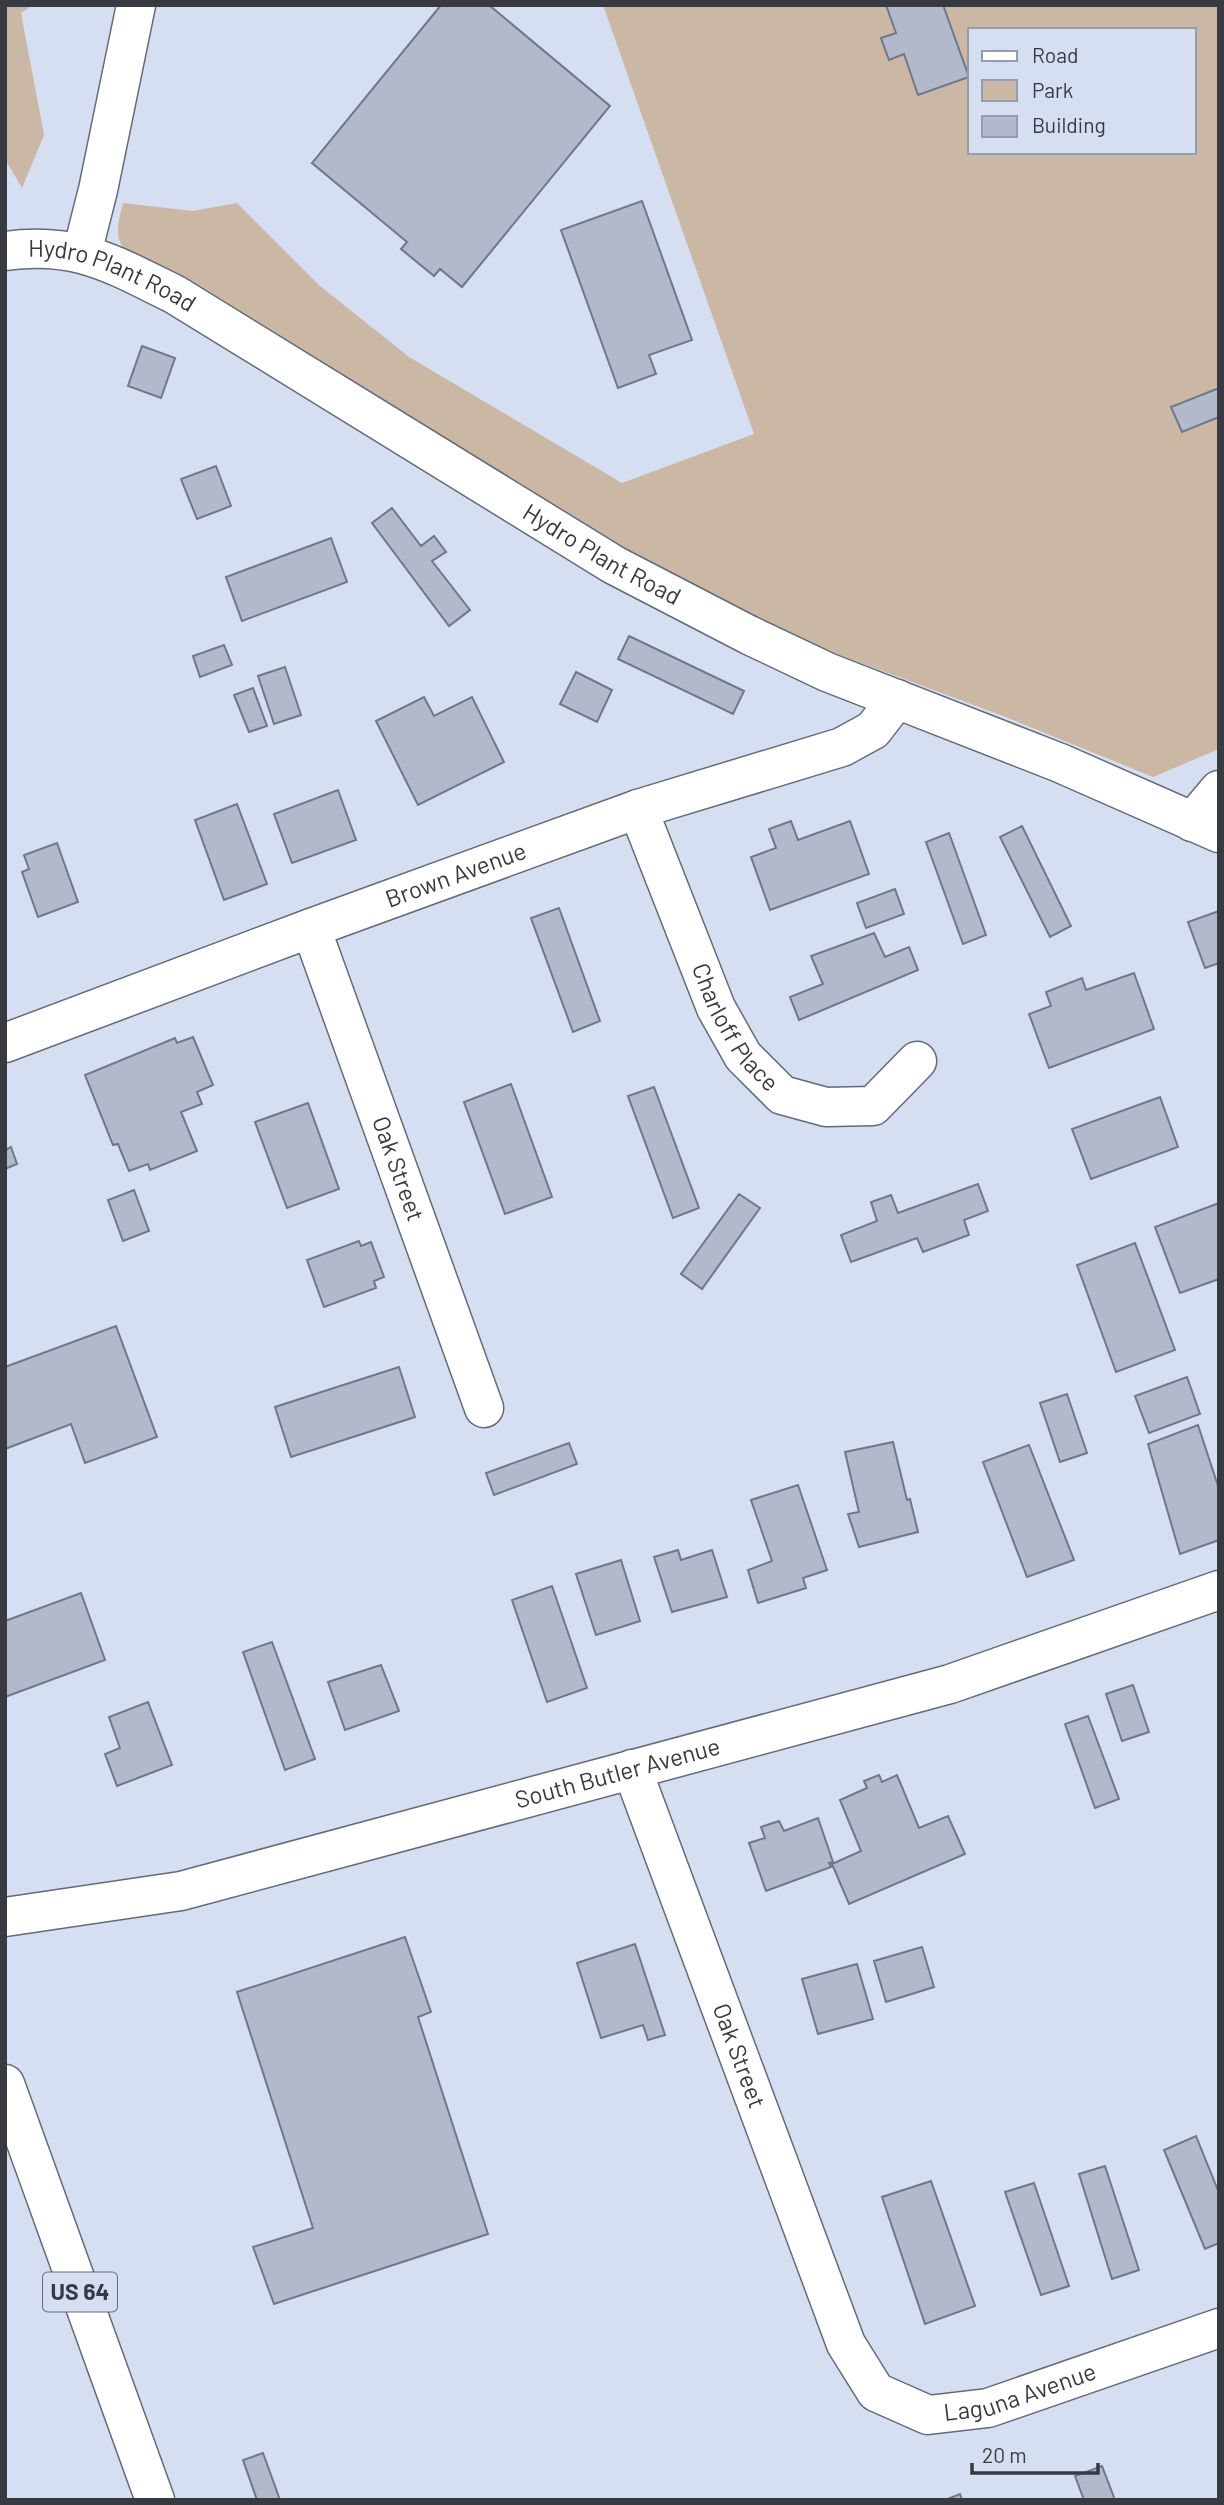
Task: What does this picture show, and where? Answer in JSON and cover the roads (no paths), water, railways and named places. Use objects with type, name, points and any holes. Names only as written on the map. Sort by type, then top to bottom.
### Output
[{"type":"main road","points":[[82,253],[98,190],[135,5]]},
{"type":"main road","name":"Hydro Plant Road","points":[[5,251],[54,248],[82,253],[114,264],[174,294],[614,565],[749,635],[827,673],[1060,763],[1206,827]]},
{"type":"main road","name":"Brown Avenue","points":[[5,1043],[638,809],[842,747],[873,730],[897,699]]},
{"type":"main road","points":[[1206,827],[1219,790]]},
{"type":"main road","name":"Charloff Place","points":[[638,809],[716,1009],[743,1056],[782,1094],[826,1107],[873,1106],[917,1061]]},
{"type":"main road","name":"Oak Street","points":[[311,928],[484,1408]]},
{"type":"main road","name":"South Butler Avenue","points":[[5,1917],[181,1891],[950,1684],[1219,1590]]},
{"type":"main road","name":"Oak Street","points":[[632,1769],[846,2344]]},
{"type":"main road","name":"US 64","points":[[5,2084],[155,2500]]},
{"type":"main road","name":"Laguna Avenue","points":[[846,2344],[876,2392],[928,2415],[988,2408],[1219,2328]]}]
